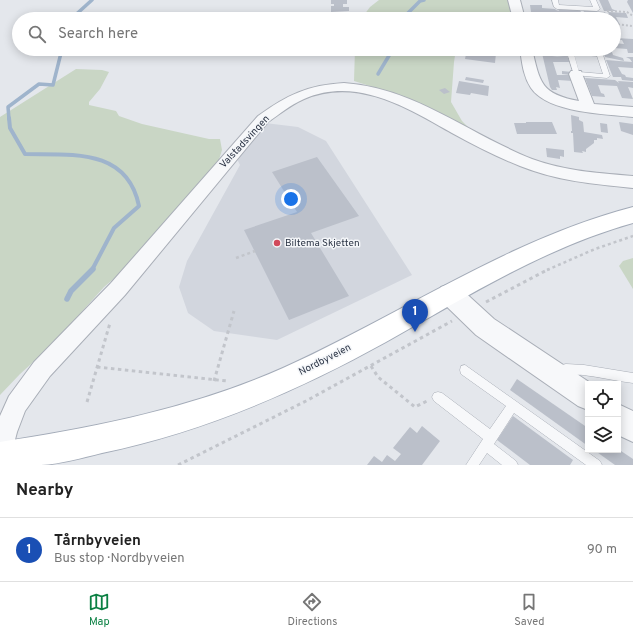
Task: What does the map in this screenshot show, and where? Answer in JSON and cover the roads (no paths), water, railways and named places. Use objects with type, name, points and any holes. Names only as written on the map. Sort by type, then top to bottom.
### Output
[{"type":"main road","name":"Nordbyveien","points":[[0,455],[63,447],[122,436],[171,424],[222,407],[452,307],[546,244],[600,224],[633,215]]},
{"type":"street","points":[[514,0],[517,12]]},
{"type":"street","points":[[528,56],[534,81],[540,90],[557,100],[633,112]]},
{"type":"street","points":[[576,74],[588,106]]},
{"type":"street","name":"Valstadsvingen","points":[[0,455],[6,432],[14,411],[42,369],[118,289],[263,119],[284,103],[296,97],[314,91],[343,88],[364,89],[385,94],[404,100],[498,150],[536,167],[578,177],[633,182]]},
{"type":"street","points":[[452,307],[485,327],[585,395]]},
{"type":"street","points":[[621,420],[633,428]]},
{"type":"lane","points":[[555,0],[557,7],[597,9],[593,0]]},
{"type":"lane","points":[[571,56],[576,74],[607,76],[600,56]]},
{"type":"lane","points":[[553,374],[564,369],[633,378]]},
{"type":"lane","points":[[465,370],[596,465]]},
{"type":"lane","points":[[438,397],[489,441],[512,465]]},
{"type":"lane","points":[[472,465],[513,405]]},
{"type":"waterway","points":[[79,12],[92,0]]},
{"type":"waterway","points":[[409,12],[420,1],[424,0]]},
{"type":"waterway","points":[[9,119],[8,107],[39,84],[53,85],[60,56]]},
{"type":"waterway","points":[[378,74],[389,56]]},
{"type":"waterway","points":[[9,118],[10,128],[25,154],[61,154],[95,159],[110,164],[123,174],[133,187],[139,206],[114,228],[92,270]]},
{"type":"waterway","points":[[67,299],[71,291],[92,270]]},
{"type":"place","name":"Biltema Skjetten","points":[[277,243]]},
{"type":"place","name":"Tårnbyveien","points":[[415,332]]}]
